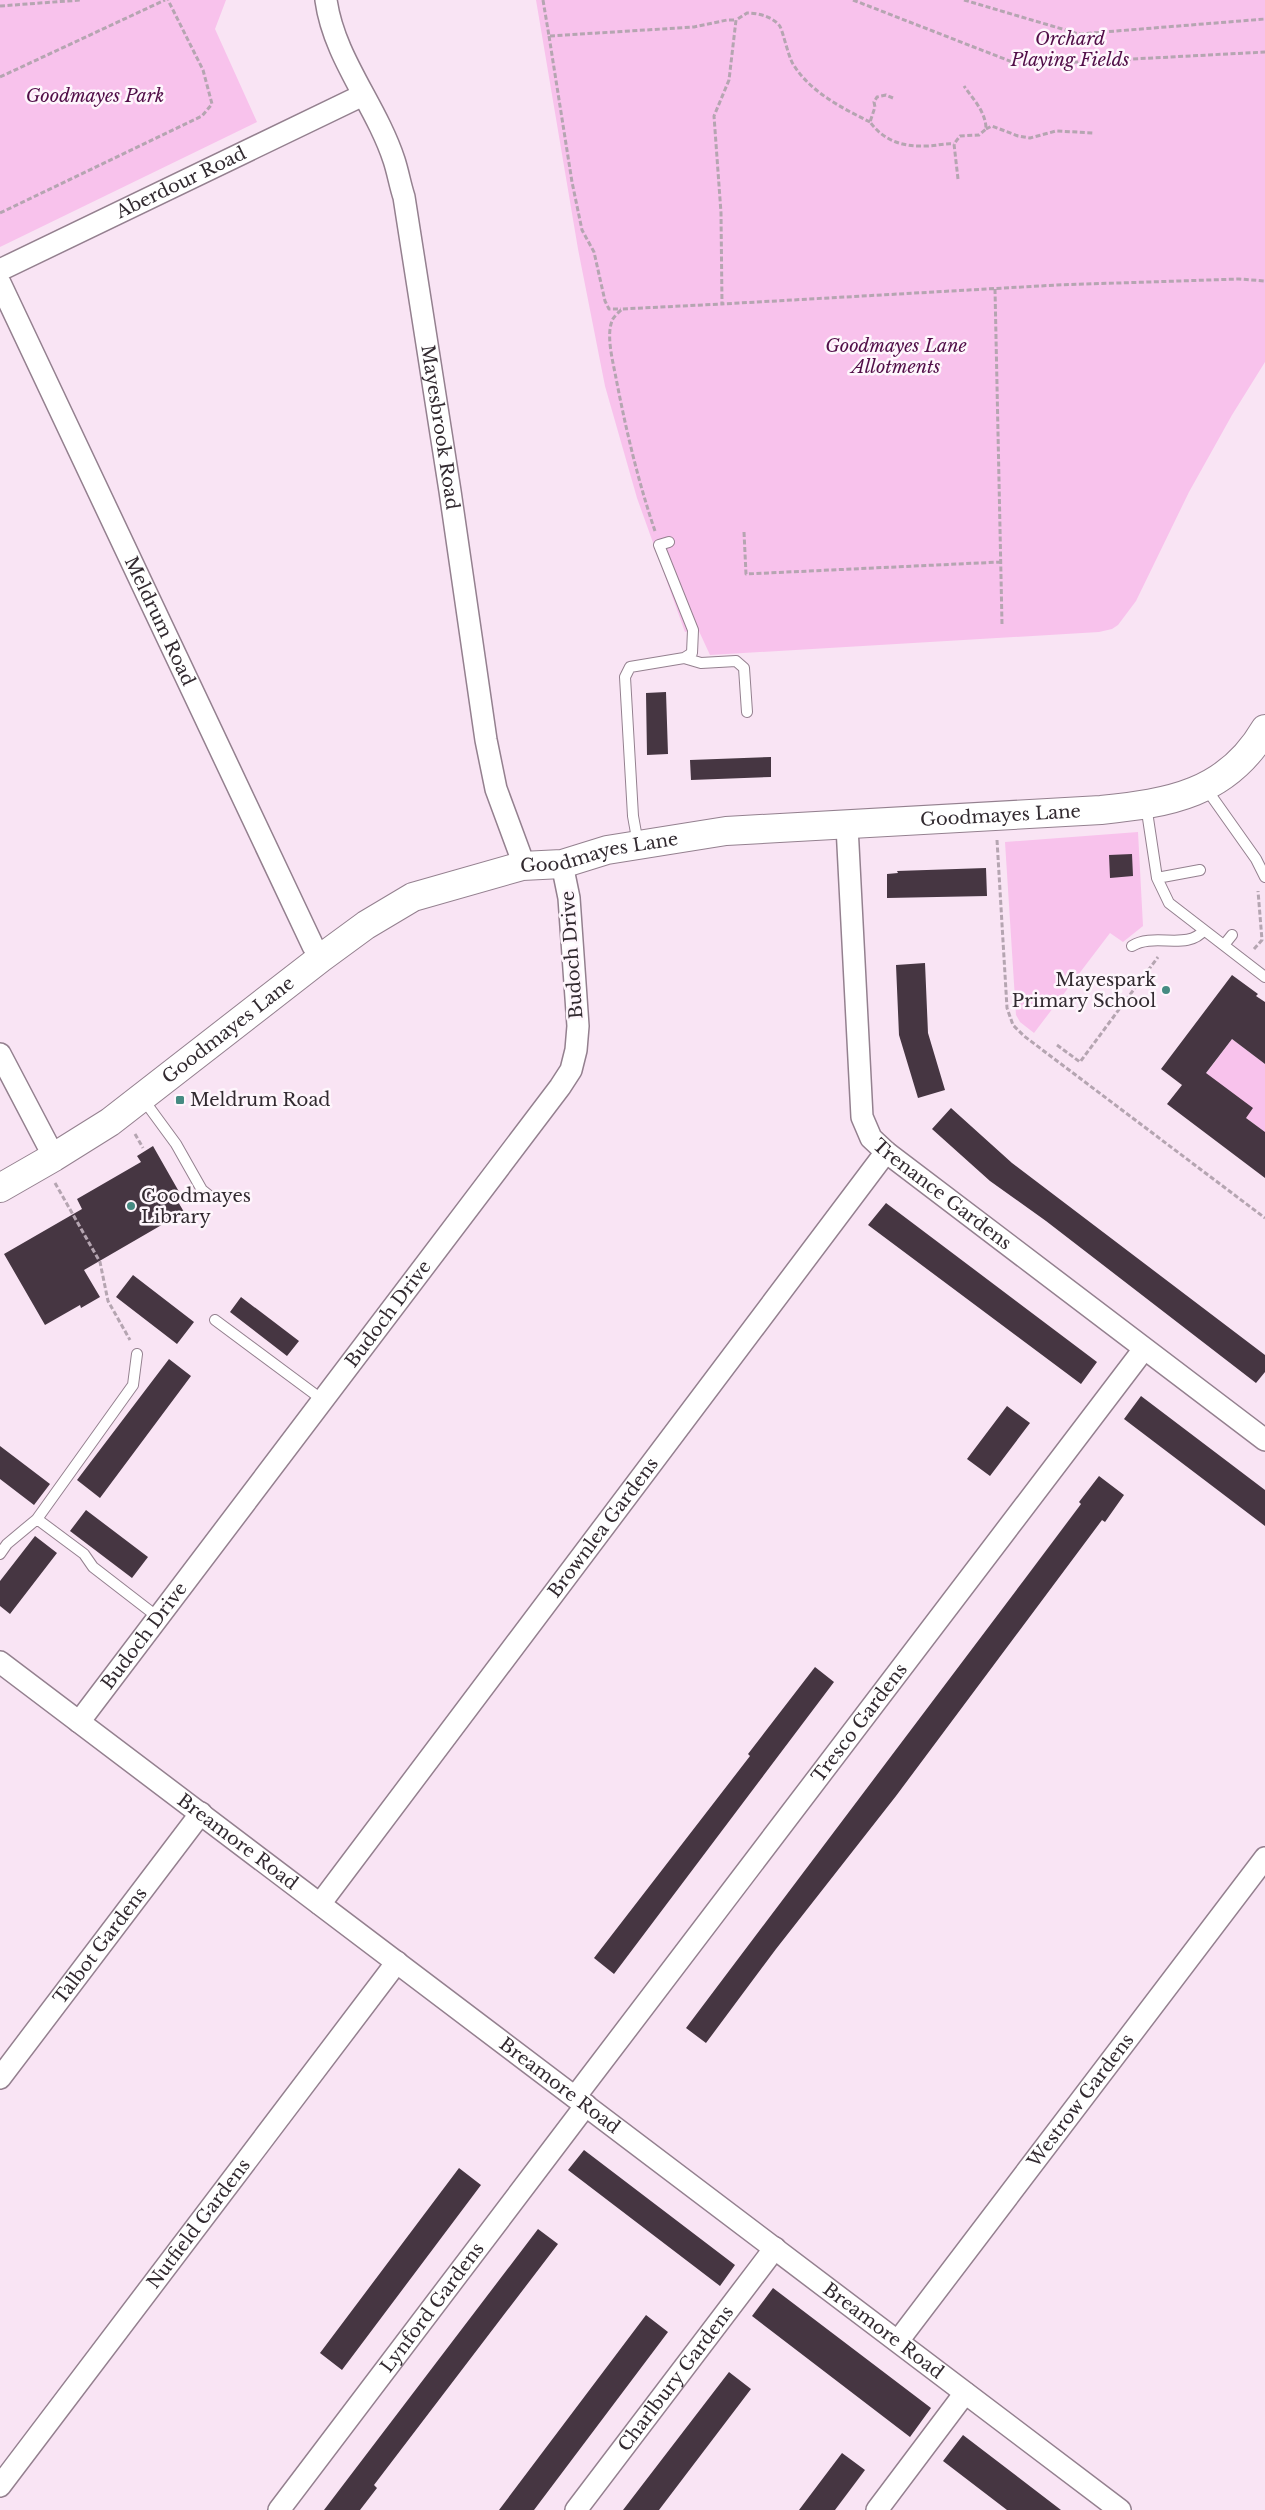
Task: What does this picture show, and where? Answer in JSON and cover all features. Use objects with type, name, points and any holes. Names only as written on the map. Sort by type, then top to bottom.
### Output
[{"type":"main road","name":"Goodmayes Lane","points":[[0,1188],[97,1131],[321,958],[366,925],[413,898],[522,866],[562,864],[607,850],[726,831],[847,826],[1146,806],[1176,799],[1205,787],[1237,764],[1265,729]]},
{"type":"street","name":"Mayesbrook Road","points":[[326,0],[329,19],[336,40],[394,159],[404,197],[450,491],[486,740],[496,789],[520,854],[522,866]]},
{"type":"street","name":"Aberdour Road","points":[[0,270],[364,95]]},
{"type":"street","name":"Meldrum Road","points":[[0,282],[313,946],[321,958]]},
{"type":"street","name":"Trenance Gardens","points":[[847,826],[862,1117],[871,1138],[886,1152],[1265,1440]]},
{"type":"street","name":"Budoch Drive","points":[[79,1722],[324,1401],[571,1070],[576,1050],[578,1026],[569,898],[562,864]]},
{"type":"street","points":[[0,1054],[49,1160]]},
{"type":"street","name":"Brownlea Gardens","points":[[320,1904],[886,1152]]},
{"type":"street","name":"Tresco Gardens","points":[[580,2101],[1144,1348]]},
{"type":"street","name":"Breamore Road","points":[[3,1670],[79,1722],[201,1813],[1120,2510]]},
{"type":"street","name":"Talbot Gardens","points":[[0,2078],[201,1813]]},
{"type":"street","name":"Westrow Gardens","points":[[898,2341],[1265,1858]]},
{"type":"street","name":"Nutfield Gardens","points":[[0,2486],[397,1962]]},
{"type":"street","name":"Lynford Gardens","points":[[278,2510],[580,2101]]},
{"type":"street","name":"Charlbury Gardens","points":[[576,2510],[775,2248]]},
{"type":"street","points":[[877,2510],[965,2393]]},
{"type":"lane","points":[[638,845],[633,816],[625,677],[630,667],[684,658],[692,653],[693,630],[664,544]]},
{"type":"lane","points":[[684,658],[700,663],[736,661],[744,668],[747,712]]},
{"type":"lane","points":[[1205,787],[1256,859],[1265,877]]},
{"type":"lane","points":[[1146,806],[1157,878],[1169,903],[1263,972]]},
{"type":"lane","points":[[1157,878],[1200,870]]},
{"type":"lane","points":[[1132,946],[1141,941],[1187,940],[1198,937],[1204,930]]},
{"type":"lane","points":[[1224,945],[1232,935]]},
{"type":"lane","points":[[142,1098],[176,1144],[202,1190],[212,1198]]},
{"type":"lane","points":[[215,1320],[324,1401]]},
{"type":"lane","points":[[0,1554],[4,1542],[37,1519],[133,1385],[138,1354]]},
{"type":"lane","points":[[37,1519],[84,1554],[93,1567],[159,1618]]},
{"type":"path","points":[[0,6],[81,0]]},
{"type":"path","points":[[0,77],[167,0],[203,70],[212,104],[202,116],[0,213]]},
{"type":"path","points":[[544,0],[572,182],[582,230],[594,252],[605,301],[609,309],[995,289],[1239,279],[1265,280]]},
{"type":"path","points":[[853,0],[1020,65],[1265,52]]},
{"type":"path","points":[[964,0],[1079,34],[1265,19]]},
{"type":"path","points":[[549,36],[694,28],[727,20],[736,20],[747,13],[768,17],[777,22],[782,28],[782,38],[794,65],[830,100],[870,122],[885,137],[898,144],[928,146],[954,144]]},
{"type":"path","points":[[722,304],[721,213],[714,116],[729,80],[736,20]]},
{"type":"path","points":[[964,86],[982,112],[986,120],[986,128]]},
{"type":"path","points":[[870,122],[875,107],[874,102],[877,97],[886,95],[893,98]]},
{"type":"path","points":[[958,179],[954,144],[960,136],[978,135],[986,128],[992,126],[1018,136],[1030,138],[1056,131],[1094,133]]},
{"type":"path","points":[[995,289],[1002,624]]},
{"type":"path","points":[[622,309],[612,320],[610,338],[614,365],[626,431],[641,491],[664,544]]},
{"type":"path","points":[[744,532],[746,574],[1000,562]]},
{"type":"path","points":[[996,817],[1007,1008],[1008,1017],[1013,1025],[1024,1036],[1265,1218]]},
{"type":"path","points":[[1251,951],[1262,940],[1257,887]]},
{"type":"path","points":[[1057,1045],[1080,1062],[1164,950]]},
{"type":"path","points":[[134,1134],[144,1148]]},
{"type":"path","points":[[49,1160],[100,1262],[108,1300],[138,1354]]},
{"type":"green space","name":"Goodmayes Park","points":[[0,0],[226,0],[215,29],[257,122],[0,247]]},
{"type":"green space","name":"Goodmayes Lane Allotments","points":[[536,0],[1265,0],[1265,362],[1232,415],[1189,492],[1136,601],[1118,625],[1112,629],[1099,632],[710,655],[698,629],[685,632],[637,498],[605,386],[578,249]]},
{"type":"green space","points":[[1138,832],[1143,926],[1123,942],[1110,933],[1034,1033],[1020,1022],[1016,1015],[1005,842]]},
{"type":"green space","points":[[1232,1039],[1265,1064],[1265,1132],[1199,1083]]},
{"type":"building","points":[[666,692],[668,754],[647,755],[646,693]]},
{"type":"building","points":[[771,757],[771,777],[691,780],[690,760]]},
{"type":"building","points":[[1132,854],[1133,876],[1110,878],[1109,855]]},
{"type":"building","points":[[986,868],[987,896],[887,898],[887,874],[898,873],[897,871]]},
{"type":"building","points":[[925,963],[928,1033],[945,1090],[918,1098],[899,1035],[896,965]]},
{"type":"building","points":[[1232,975],[1258,994],[1256,996],[1265,1002],[1265,1064],[1232,1039],[1206,1073],[1253,1108],[1246,1118],[1265,1132],[1265,1178],[1167,1104],[1182,1085],[1161,1069]]},
{"type":"building","points":[[951,1108],[1012,1163],[1265,1355],[1265,1372],[1256,1383],[1046,1221],[990,1181],[932,1129]]},
{"type":"building","points":[[153,1146],[182,1197],[177,1200],[184,1212],[84,1270],[100,1297],[81,1308],[80,1305],[45,1325],[4,1254],[82,1209],[77,1199],[141,1162],[137,1156]]},
{"type":"building","points":[[886,1203],[1097,1362],[1081,1384],[868,1225]]},
{"type":"building","points":[[133,1275],[194,1322],[177,1344],[116,1297]]},
{"type":"building","points":[[241,1297],[299,1341],[287,1356],[230,1312]]},
{"type":"building","points":[[169,1359],[191,1376],[100,1498],[77,1480]]},
{"type":"building","points":[[1141,1396],[1265,1490],[1265,1526],[1124,1419]]},
{"type":"building","points":[[1007,1406],[1030,1423],[990,1476],[967,1459]]},
{"type":"building","points":[[0,1446],[50,1484],[34,1505],[0,1479]]},
{"type":"building","points":[[1099,1476],[1124,1495],[1105,1522],[1102,1520],[896,1796],[776,1949],[706,2043],[686,2028],[1081,1504],[1079,1502]]},
{"type":"building","points":[[86,1510],[148,1557],[132,1578],[70,1531]]},
{"type":"building","points":[[35,1536],[57,1553],[10,1614],[0,1606],[0,1581]]},
{"type":"building","points":[[815,1667],[834,1682],[614,1974],[594,1958],[750,1756],[748,1754]]},
{"type":"building","points":[[584,2150],[735,2265],[720,2286],[568,2170]]},
{"type":"building","points":[[459,2168],[481,2185],[342,2370],[320,2353]]},
{"type":"building","points":[[538,2229],[558,2244],[374,2485],[377,2488],[360,2510],[324,2510]]},
{"type":"building","points":[[773,2288],[931,2408],[910,2437],[752,2316]]},
{"type":"building","points":[[646,2315],[668,2332],[534,2510],[499,2510]]},
{"type":"building","points":[[729,2372],[751,2389],[659,2510],[623,2510]]},
{"type":"building","points":[[963,2435],[1061,2510],[1007,2510],[943,2461]]},
{"type":"building","points":[[842,2453],[865,2470],[835,2510],[799,2510]]},
{"type":"place","name":"Mayespark Primary School","points":[[1166,990]]},
{"type":"place","name":"Meldrum Road","points":[[180,1100]]},
{"type":"place","name":"Goodmayes Library","points":[[131,1206]]},
{"type":"park label","name":"Orchard Playing Fields","points":[[1070,49]]}]
